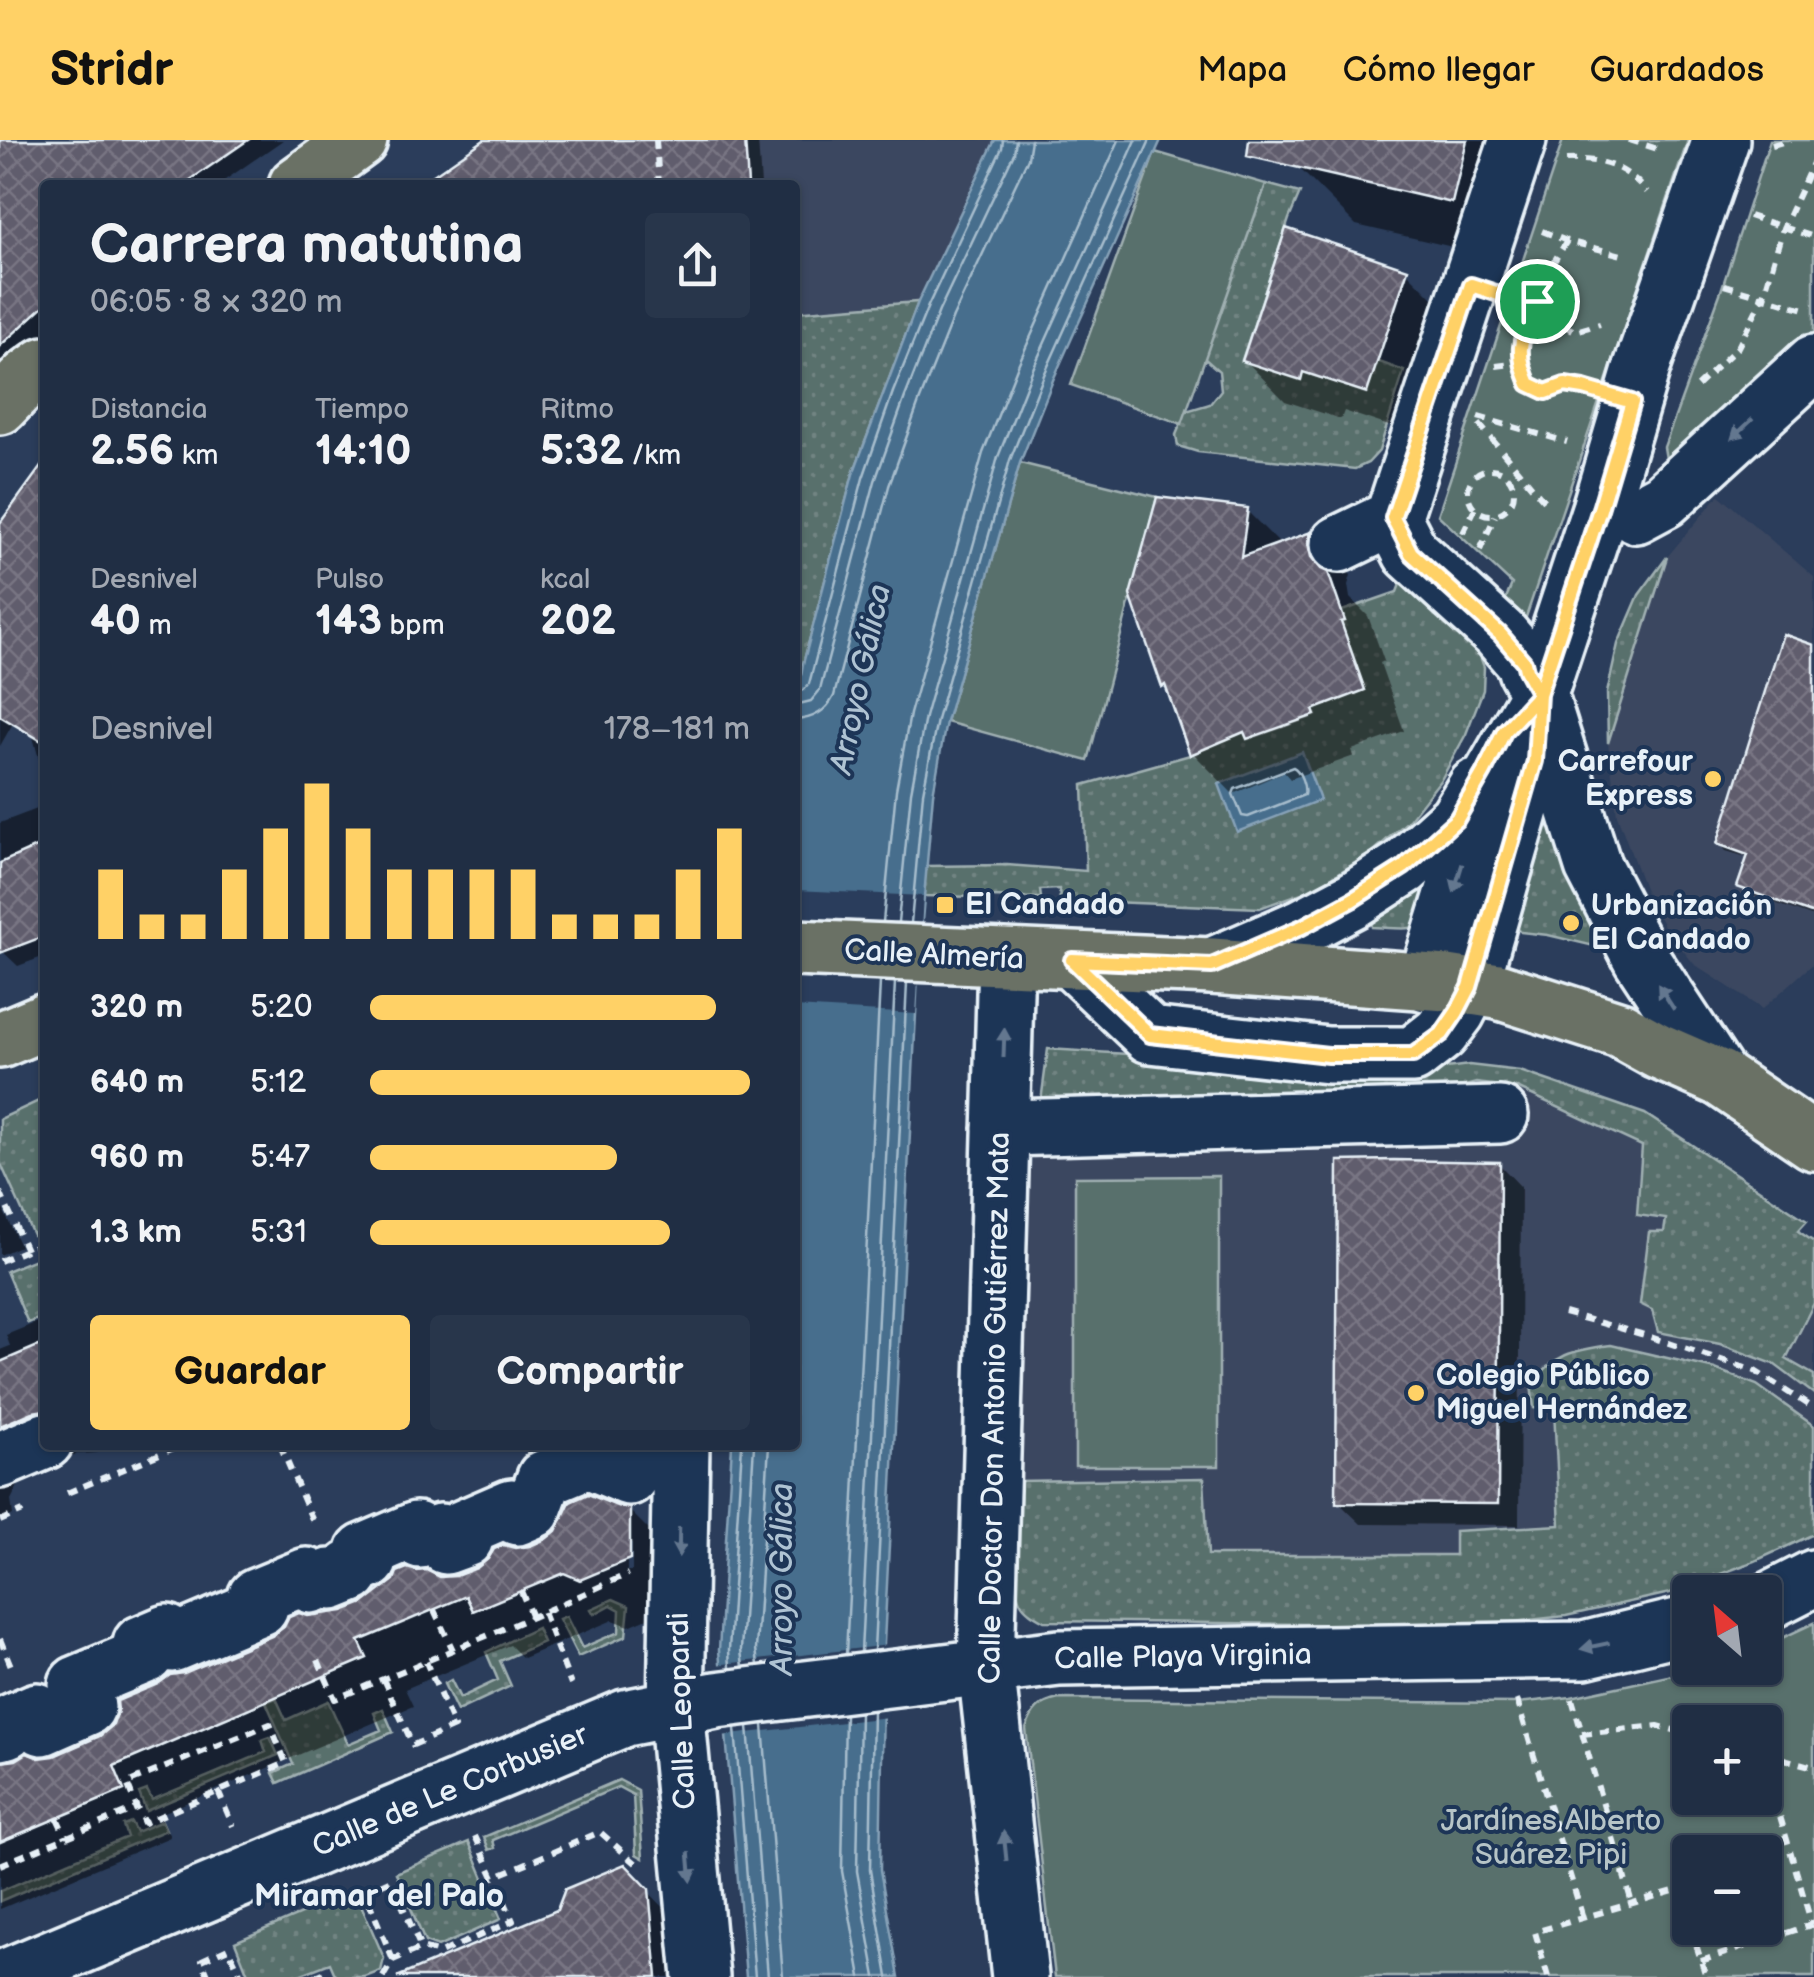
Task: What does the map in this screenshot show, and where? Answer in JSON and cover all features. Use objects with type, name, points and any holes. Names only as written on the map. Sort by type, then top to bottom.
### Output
[{"type":"main road","points":[[304,180],[359,140]]},
{"type":"main road","points":[[0,406],[40,369]]},
{"type":"main road","name":"Calle Almería","points":[[800,948],[1212,966],[1498,991],[1620,1030],[1720,1078],[1814,1142]]},
{"type":"main road","points":[[0,1040],[40,1024]]},
{"type":"street","points":[[1072,960],[1150,1035],[1328,1055],[1413,1055],[1442,1034],[1457,1012],[1448,985],[1487,784],[1539,694],[1634,505],[1632,402],[1721,140]]},
{"type":"street","points":[[1507,176],[1462,271],[1393,518],[1411,553],[1500,634],[1524,662],[1539,694],[1593,866],[1641,958],[1720,1078]]},
{"type":"street","points":[[1634,505],[1664,500],[1814,363]]},
{"type":"street","points":[[1339,544],[1393,518]]},
{"type":"street","points":[[1212,966],[1302,927],[1404,867],[1457,819],[1504,732],[1539,694]]},
{"type":"street","name":"Calle Doctor Don Antonio Gutiérrez Mata","points":[[1006,958],[986,1668],[1020,1977]]},
{"type":"street","points":[[1001,1128],[1500,1115]]},
{"type":"street","points":[[0,1460],[40,1443]]},
{"type":"street","points":[[0,1732],[7,1730],[5,1725],[37,1711],[42,1726],[87,1707],[77,1684],[146,1655],[141,1644],[167,1633],[172,1644],[260,1607],[256,1597],[307,1576],[311,1585],[352,1574],[350,1570],[369,1561],[364,1552],[416,1530],[420,1540],[440,1532],[446,1546],[466,1538],[461,1529],[512,1507],[516,1517],[533,1510],[545,1478],[588,1460],[629,1478],[630,1450]]},
{"type":"street","name":"Calle Leopardi","points":[[681,1450],[690,1871],[700,1977]]},
{"type":"street","points":[[1782,1595],[1814,1578]]},
{"type":"street","name":"Calle Playa Virginia","points":[[688,1706],[1059,1658],[1584,1650],[1672,1628]]},
{"type":"street","name":"Calle de Le Corbusier","points":[[6,1977],[625,1718],[688,1706]]},
{"type":"path","points":[[656,140],[659,180]]},
{"type":"path","points":[[1814,237],[1783,228],[1687,238],[1628,257],[1566,241],[1507,176],[1562,160],[1588,159],[1614,165],[1635,178],[1687,238],[1764,295],[1814,312]]},
{"type":"path","points":[[1698,386],[1738,347],[1764,295],[1783,228],[1814,161]]},
{"type":"path","points":[[1566,241],[1548,271],[1519,348],[1520,363],[1529,384],[1546,392],[1565,385],[1632,402]]},
{"type":"path","points":[[1462,271],[1511,298],[1537,301],[1553,320],[1575,331],[1606,322]]},
{"type":"path","points":[[1545,502],[1472,416],[1566,441],[1634,505]]},
{"type":"path","points":[[1506,473],[1513,466]]},
{"type":"path","points":[[1495,468],[1506,473],[1513,482],[1515,497],[1508,509],[1495,516],[1480,514],[1468,497],[1468,486],[1474,476],[1495,468]]},
{"type":"path","points":[[0,1192],[26,1250]]},
{"type":"path","points":[[0,1260],[40,1244]]},
{"type":"path","points":[[1564,1313],[1755,1371],[1814,1409]]},
{"type":"path","points":[[54,1498],[169,1450]]},
{"type":"path","points":[[282,1450],[320,1540]]},
{"type":"path","points":[[0,1521],[36,1506]]},
{"type":"path","points":[[318,1660],[335,1698],[638,1570]]},
{"type":"path","points":[[521,1590],[532,1617]]},
{"type":"path","points":[[434,1610],[453,1650]]},
{"type":"path","points":[[543,1612],[556,1642]]},
{"type":"path","points":[[0,1639],[12,1668]]},
{"type":"path","points":[[383,1678],[413,1745],[454,1727],[426,1662]]},
{"type":"path","points":[[1570,1688],[1632,1903]]},
{"type":"path","points":[[1517,1694],[1584,1918]]},
{"type":"path","points":[[270,1724],[286,1763],[144,1822],[137,1808],[127,1783],[270,1724]]},
{"type":"path","points":[[1582,1734],[1658,1726],[1672,1730]]},
{"type":"path","points":[[1782,1759],[1814,1767]]},
{"type":"path","points":[[218,1791],[234,1828]]},
{"type":"path","points":[[0,1864],[137,1808]]},
{"type":"path","points":[[1701,1961],[1813,1925],[1780,1815]]},
{"type":"path","points":[[57,1818],[66,1837]]},
{"type":"path","points":[[494,1878],[600,1832],[648,1873],[690,1871]]},
{"type":"path","points":[[383,1977],[393,1960],[420,1948],[440,1953],[514,1920],[477,1841]]},
{"type":"path","points":[[393,1960],[365,1892],[391,1880],[420,1948]]},
{"type":"path","points":[[1548,1977],[1535,1932],[1672,1890]]},
{"type":"path","points":[[1697,1945],[1706,1977]]},
{"type":"path","points":[[209,1977],[202,1960],[228,1948],[242,1977]]},
{"type":"path","points":[[314,1977],[326,1972],[328,1977]]},
{"type":"shaded area","points":[[670,140],[995,140],[918,302],[800,312],[800,180],[674,180]]},
{"type":"shaded area","name":"Carrefour Express","points":[[1719,495],[1814,577],[1814,963],[1762,1009],[1694,964],[1665,928],[1644,888],[1617,815],[1608,743],[1667,557]]},
{"type":"shaded area","name":"Colegio Público Miguel Hernández","points":[[1048,1049],[1416,1072],[1469,1065],[1520,1071],[1645,1114],[1807,1221],[1798,1231],[1814,1242],[1814,1534],[1718,1575],[1672,1575],[1670,1593],[1566,1616],[1044,1621],[1031,1614],[1018,1599],[1016,1581],[1018,1305],[1028,1191]]},
{"type":"green space","points":[[1563,140],[1688,140],[1525,620],[1518,626],[1498,617],[1512,584],[1438,515]]},
{"type":"green space","points":[[1770,140],[1814,140],[1814,336],[1684,462],[1666,459],[1664,447]]},
{"type":"green space","points":[[1155,152],[1266,184],[1182,424],[1071,385]]},
{"type":"green space","points":[[1266,184],[1300,193],[1242,360],[1300,380],[1303,372],[1366,393],[1377,361],[1404,371],[1379,451],[1355,469],[1198,452],[1178,446],[1176,435],[1186,411],[1210,404],[1221,390],[1219,371],[1204,358]]},
{"type":"green space","points":[[918,302],[853,474],[803,664],[800,663],[800,312]]},
{"type":"green space","points":[[1020,463],[1157,497],[1088,761],[946,722]]},
{"type":"green space","points":[[1667,557],[1608,743],[1607,693],[1618,644],[1639,595]]},
{"type":"green space","points":[[1402,579],[1475,643],[1484,667],[1483,690],[1466,734],[1442,778],[1409,820],[1374,851],[1313,889],[1260,908],[1060,900],[1059,889],[1040,890],[1041,898],[923,896],[925,866],[1007,865],[1086,871],[1083,785],[1190,755],[1242,725],[1248,739],[1314,716],[1310,702],[1339,637],[1342,611],[1397,592]]},
{"type":"green space","points":[[1548,789],[1601,933],[1601,941],[1594,946],[1521,932],[1511,921]]},
{"type":"green space","points":[[1429,880],[1426,911],[1419,925],[1403,929],[1372,927],[1371,920]]},
{"type":"green space","points":[[1048,1049],[1416,1072],[1469,1065],[1520,1071],[1645,1114],[1807,1221],[1798,1231],[1814,1242],[1814,1303],[1786,1359],[1814,1375],[1814,1394],[1774,1364],[1720,1344],[1658,1332],[1652,1310],[1640,1304],[1649,1232],[1664,1232],[1666,1219],[1637,1215],[1642,1146],[1517,1088],[1476,1083],[1437,1094],[1040,1109]]},
{"type":"green space","points":[[40,1100],[40,1232],[33,1235],[0,1162],[0,1119]]},
{"type":"green space","points":[[1219,1176],[1219,1466],[1075,1466],[1075,1177]]},
{"type":"green space","points":[[40,1257],[40,1318],[28,1323],[6,1271]]},
{"type":"green space","points":[[1611,1345],[1715,1369],[1757,1385],[1814,1426],[1814,1534],[1718,1575],[1672,1575],[1670,1593],[1566,1616],[1475,1626],[1044,1621],[1020,1601],[1016,1562],[1017,1481],[1204,1478],[1208,1555],[1455,1555],[1455,1531],[1560,1525],[1554,1410],[1534,1408],[1531,1385],[1556,1360]]},
{"type":"green space","points":[[613,1599],[629,1606],[626,1636],[578,1657],[559,1619],[566,1616],[582,1648],[619,1632],[620,1610],[611,1605],[594,1614],[591,1609]]},
{"type":"green space","name":"Jardínes Alberto Suárez Pipi","points":[[1814,1623],[1814,1977],[1055,1977],[1026,1729],[1034,1713],[1046,1703],[1059,1699],[1518,1703],[1571,1697],[1672,1675],[1672,1685],[1782,1685],[1782,1638]]},
{"type":"green space","points":[[537,1628],[543,1642],[500,1661],[511,1686],[457,1711],[444,1684],[451,1680],[460,1698],[498,1680],[486,1652]]},
{"type":"green space","points":[[276,1698],[286,1720],[328,1701],[348,1744],[381,1730],[374,1713],[383,1709],[393,1732],[278,1783],[273,1773],[293,1764],[266,1702]]},
{"type":"green space","points":[[270,1737],[278,1755],[146,1811],[139,1793],[147,1790],[152,1800],[266,1752],[262,1740]]},
{"type":"green space","points":[[619,1780],[638,1790],[643,1858],[636,1854],[633,1795],[618,1787],[493,1840],[495,1848],[489,1850],[484,1837]]},
{"type":"green space","points":[[162,1821],[166,1830],[0,1901],[0,1891],[127,1837],[123,1825],[131,1822],[136,1832]]},
{"type":"green space","points":[[469,1842],[501,1919],[438,1947],[425,1942],[396,1873]]},
{"type":"green space","points":[[355,1891],[384,1958],[381,1971],[365,1977],[336,1977],[330,1963],[294,1977],[249,1977],[235,1942]]},
{"type":"water","name":"Arroyo Gálica","points":[[995,140],[1161,140],[1020,463],[946,722],[933,794],[919,955],[884,1643],[880,1870],[899,1977],[746,1977],[719,1650],[732,1450],[800,1450],[800,682],[853,474],[918,302]]},
{"type":"water","points":[[1302,752],[1320,800],[1237,832],[1219,784]]},
{"type":"pier","points":[[800,890],[923,896],[916,1014],[800,1007]]},
{"type":"pier","points":[[889,1645],[888,1717],[721,1736],[715,1665]]},
{"type":"building","points":[[0,140],[248,140],[190,180],[40,180],[40,310],[0,346]]},
{"type":"building","points":[[484,140],[745,140],[748,180],[426,180]]},
{"type":"building","points":[[1249,140],[1467,140],[1452,203],[1247,156]]},
{"type":"building","points":[[1286,228],[1408,269],[1367,393],[1303,372],[1301,380],[1242,361]]},
{"type":"building","points":[[40,468],[40,740],[0,716],[0,523]]},
{"type":"building","points":[[1157,497],[1248,508],[1241,557],[1311,532],[1311,557],[1328,572],[1365,690],[1313,710],[1315,715],[1247,739],[1244,732],[1190,755],[1130,595]]},
{"type":"building","points":[[1783,634],[1814,645],[1814,914],[1737,887],[1748,855],[1717,844]]},
{"type":"building","points":[[40,845],[40,938],[0,953],[0,863]]},
{"type":"building","points":[[1338,1161],[1500,1162],[1498,1504],[1336,1503]]},
{"type":"building","points":[[40,1345],[40,1411],[0,1426],[0,1362]]},
{"type":"building","points":[[588,1494],[630,1508],[630,1559],[580,1580],[564,1573],[473,1611],[466,1596],[359,1641],[367,1658],[114,1766],[124,1790],[0,1842],[0,1762],[16,1760],[27,1753],[39,1758],[54,1756],[100,1736],[113,1725],[117,1701],[170,1675],[184,1673],[272,1636],[289,1617],[299,1613],[308,1616],[343,1611],[364,1603],[394,1580],[397,1572],[407,1568],[426,1570],[440,1577],[456,1576],[477,1568],[494,1549],[504,1545],[530,1546],[546,1539],[556,1531],[570,1502]]},
{"type":"building","points":[[625,1864],[649,1889],[657,1977],[397,1977],[557,1910],[565,1889]]},
{"type":"place","name":"Carrefour Express","points":[[1713,779]]},
{"type":"place","name":"El Candado","points":[[945,905]]},
{"type":"place","name":"Urbanización El Candado","points":[[1571,923]]},
{"type":"place","name":"Colegio Público Miguel Hernández","points":[[1416,1393]]},
{"type":"district","name":"Miramar del Palo","points":[[379,1896]]},
{"type":"route","points":[[1537,301],[1511,298],[1471,285],[1393,518],[1411,553],[1500,634],[1524,662],[1539,694],[1535,761],[1470,987],[1457,1012],[1442,1034],[1413,1055],[1328,1055],[1150,1035],[1072,960],[1212,966],[1302,927],[1352,900],[1404,867],[1457,819],[1504,732],[1539,694],[1632,402],[1584,388],[1565,385],[1546,392],[1529,384],[1520,363],[1519,348],[1537,301]]}]
